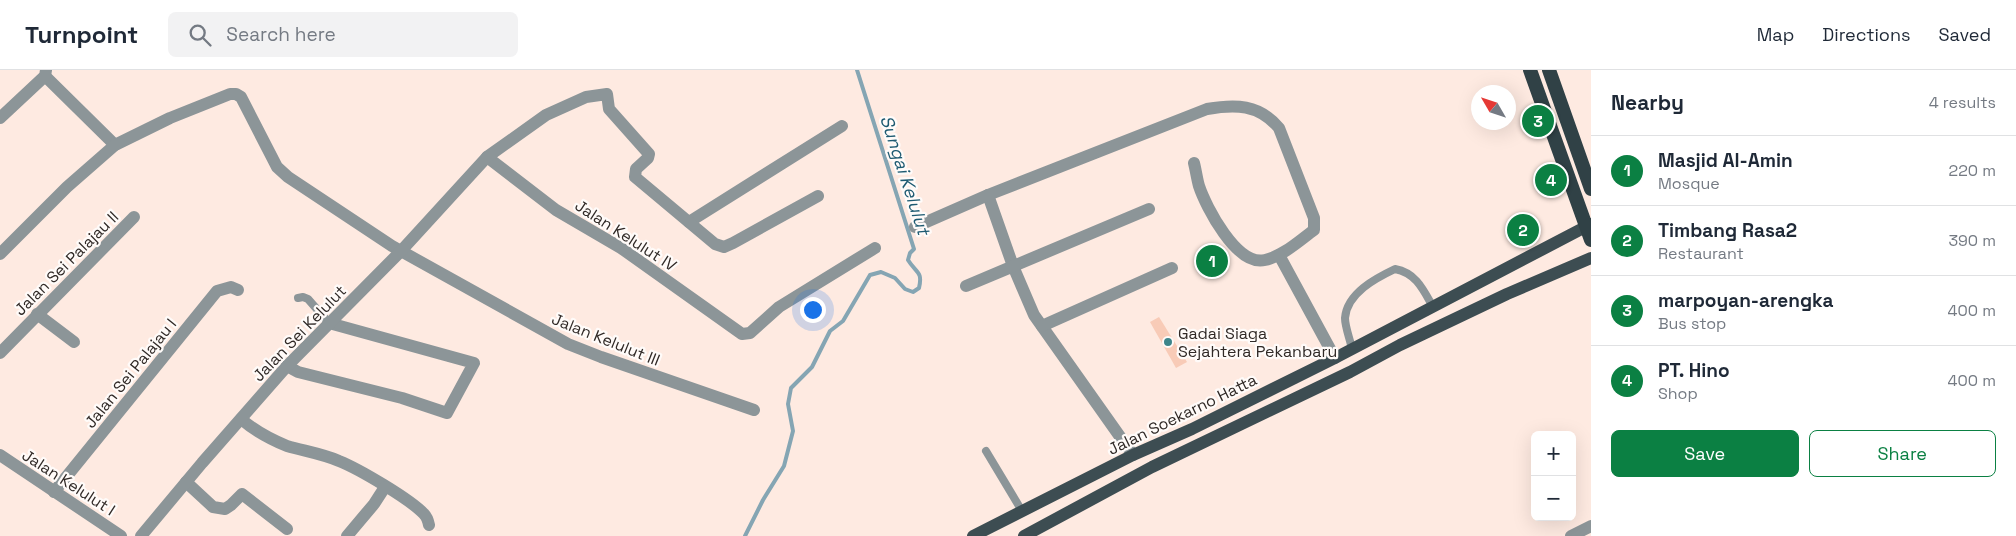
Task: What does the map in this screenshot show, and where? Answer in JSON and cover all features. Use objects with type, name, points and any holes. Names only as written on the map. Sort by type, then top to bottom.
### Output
[{"type":"highway","points":[[1530,70],[1573,190],[1588,226],[1591,240]]},
{"type":"highway","points":[[1550,70],[1590,185],[1573,190]]},
{"type":"main road","name":"Jalan Soekarno Hatta","points":[[979,535],[1133,455],[1192,429],[1335,358],[1588,226]]},
{"type":"main road","points":[[1024,536],[1152,467],[1350,372],[1400,345],[1507,294],[1591,258]]},
{"type":"street","points":[[0,118],[46,73],[115,145],[67,187],[0,254]]},
{"type":"street","name":"Jalan Kelulut III","points":[[115,145],[170,118],[230,94],[236,94],[241,97],[276,167],[282,173],[401,251],[568,344],[601,358],[754,410]]},
{"type":"street","name":"Jalan Sei Kelulut","points":[[141,536],[287,366],[401,251],[487,157],[546,115],[586,97],[607,94],[609,109],[649,154],[648,158],[636,169],[636,177],[689,222]]},
{"type":"street","points":[[915,227],[988,195],[1207,109],[1226,106],[1255,109],[1270,117],[1279,128],[1314,218],[1314,230],[1279,255],[1263,261],[1252,259],[1238,249],[1222,231],[1211,213],[1199,185],[1194,163]]},
{"type":"street","points":[[818,196],[724,246],[715,244],[689,222],[842,126]]},
{"type":"street","name":"Jalan Kelulut IV","points":[[487,157],[556,210],[621,248],[742,334],[750,333],[779,307],[875,248]]},
{"type":"street","points":[[988,195],[1013,266],[1034,315],[1133,455]]},
{"type":"street","points":[[966,286],[1150,209]]},
{"type":"street","name":"Jalan Sei Palajau II","points":[[0,353],[134,217]]},
{"type":"street","points":[[1279,255],[1335,358]]},
{"type":"street","points":[[1042,326],[1172,268]]},
{"type":"street","name":"Jalan Sei Palajau I","points":[[54,492],[217,291],[231,287],[238,290]]},
{"type":"street","points":[[37,314],[74,342]]},
{"type":"street","points":[[287,366],[298,372],[402,398],[447,412],[474,362],[329,323]]},
{"type":"street","points":[[240,419],[261,434],[288,446],[339,460],[385,487],[424,514],[429,524]]},
{"type":"street","name":"Jalan Kelulut I","points":[[0,455],[121,536]]},
{"type":"street","points":[[186,482],[213,507],[224,509],[242,494],[287,529]]},
{"type":"street","points":[[347,536],[374,504],[385,487]]},
{"type":"street","points":[[1571,536],[1591,526]]},
{"type":"lane","points":[[1352,349],[1345,317],[1352,301],[1376,277],[1394,269],[1412,275],[1422,287],[1433,307]]},
{"type":"lane","points":[[298,298],[308,299],[329,323]]},
{"type":"lane","points":[[986,451],[1022,511]]},
{"type":"building","name":"Gadai Siaga Sejahtera Pekanbaru","points":[[1159,317],[1187,362],[1176,368],[1150,322]]},
{"type":"waterway","name":"Sungai Kelulut","points":[[745,536],[763,500],[784,466],[793,431],[788,404],[791,388],[812,367],[830,331],[843,321],[870,275],[881,272],[895,278],[905,289],[913,292],[919,288],[920,278],[918,272],[908,260],[910,253],[914,249],[857,70]]},
{"type":"place","name":"marpoyan-arengka","points":[[1538,121]]},
{"type":"place","name":"PT. Hino","points":[[1551,180]]},
{"type":"place","name":"Timbang Rasa2","points":[[1523,230]]},
{"type":"place","name":"Masjid Al-Amin","points":[[1212,261]]},
{"type":"place","name":"Gadai Siaga Sejahtera Pekanbaru","points":[[1168,342]]}]
